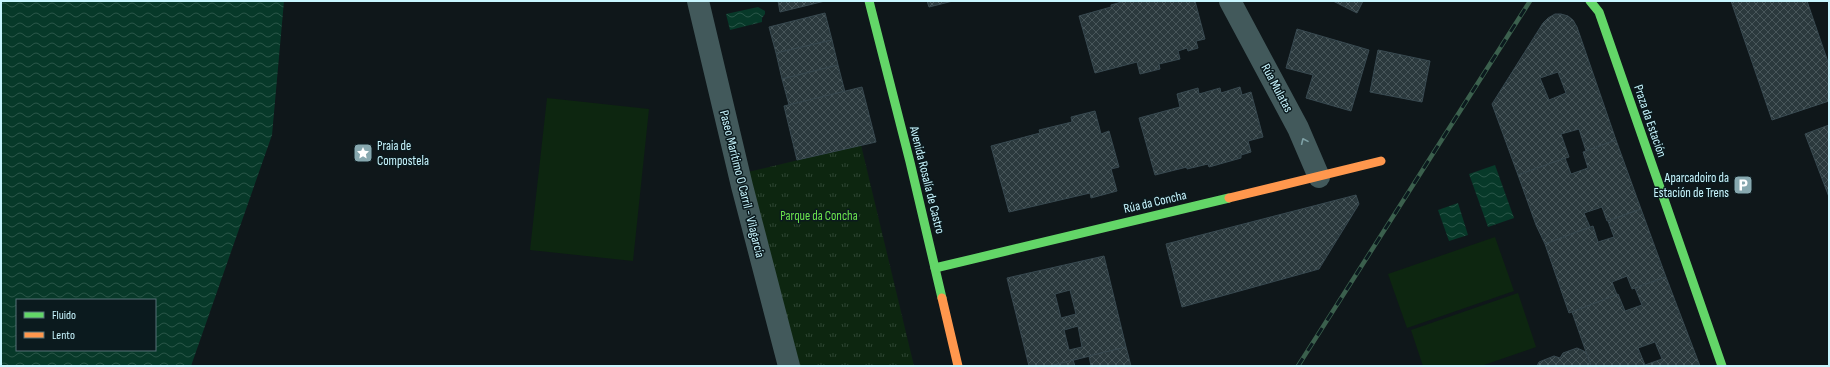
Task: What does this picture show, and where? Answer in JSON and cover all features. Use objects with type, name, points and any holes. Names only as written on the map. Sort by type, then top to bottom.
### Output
[{"type":"street","name":"Paseo Marítimo O Carril - Vilagarcía","points":[[698,1],[742,186],[789,366]]},
{"type":"street","name":"Avenida Rosalía de Castro","points":[[869,1],[958,366]]},
{"type":"street","name":"Rúa Mulatas","points":[[1230,1],[1298,128],[1320,177]]},
{"type":"street","name":"Praza da Estación","points":[[1590,1],[1599,12],[1722,366]]},
{"type":"street","name":"Rúa da Concha","points":[[935,268],[1320,177],[1381,161]]},
{"type":"green space","points":[[547,98],[649,109],[633,261],[530,250]]},
{"type":"green space","name":"Parque da Concha","points":[[861,145],[914,366],[800,366],[748,172]]},
{"type":"green space","points":[[1495,237],[1514,291],[1407,328],[1388,274]]},
{"type":"green space","points":[[1518,293],[1536,347],[1481,366],[1423,366],[1411,330]]},
{"type":"water","points":[[1,1],[284,1],[272,135],[191,366],[1,366]]},
{"type":"water","points":[[758,7],[765,11],[762,22],[730,30],[726,14]]},
{"type":"water","points":[[1495,165],[1514,218],[1488,227],[1469,174]]},
{"type":"water","points":[[1458,203],[1468,235],[1449,241],[1438,210]]},
{"type":"building","points":[[778,1],[825,1],[780,12]]},
{"type":"building","points":[[927,1],[953,1],[929,7]]},
{"type":"building","points":[[1125,1],[1195,1],[1205,39],[1196,41],[1198,48],[1188,51],[1187,48],[1178,51],[1180,59],[1159,64],[1160,69],[1140,74],[1137,62],[1095,73],[1079,16],[1111,7],[1111,5]]},
{"type":"building","points":[[1333,1],[1363,1],[1357,13]]},
{"type":"building","points":[[1731,1],[1807,1],[1829,65],[1829,101],[1772,120]]},
{"type":"building","points":[[825,13],[832,40],[776,53],[769,27]]},
{"type":"building","points":[[1555,14],[1568,16],[1573,20],[1577,27],[1616,140],[1586,151],[1579,129],[1561,134],[1569,157],[1518,175],[1492,104],[1543,23]],"holes":[[[1558,72],[1566,93],[1549,100],[1540,78]]]},
{"type":"building","points":[[1297,29],[1369,50],[1351,111],[1306,98],[1313,75],[1286,68]]},
{"type":"building","points":[[832,40],[838,65],[782,79],[776,53]]},
{"type":"building","points":[[1378,50],[1430,61],[1422,102],[1370,92]]},
{"type":"building","points":[[838,65],[845,92],[789,105],[782,79]]},
{"type":"building","points":[[862,87],[876,142],[797,160],[784,106]]},
{"type":"building","points":[[1240,87],[1242,95],[1251,92],[1263,137],[1248,141],[1251,152],[1241,155],[1241,158],[1209,167],[1208,164],[1187,169],[1187,167],[1155,175],[1139,118],[1180,107],[1177,94],[1198,88],[1199,94],[1220,88],[1221,93]]},
{"type":"building","points":[[1095,111],[1101,134],[1109,131],[1119,167],[1111,169],[1117,191],[1091,198],[1090,193],[1009,212],[991,146],[1040,133],[1039,130],[1072,122],[1071,117]]},
{"type":"building","points":[[1829,125],[1829,197],[1805,134]]},
{"type":"building","points":[[1616,140],[1641,209],[1607,221],[1602,207],[1584,213],[1590,227],[1545,244],[1536,225],[1518,175],[1565,158],[1571,174],[1588,168],[1583,152]]},
{"type":"building","points":[[1356,195],[1359,204],[1319,269],[1182,307],[1166,244]]},
{"type":"building","points":[[1641,209],[1666,277],[1632,289],[1627,276],[1612,282],[1617,295],[1569,313],[1545,244],[1593,226],[1598,242],[1614,237],[1608,221]]},
{"type":"building","points":[[1104,256],[1126,347],[1050,366],[1029,366],[1007,278]],"holes":[[[1070,290],[1076,314],[1061,318],[1055,294]],[[1078,326],[1082,347],[1069,350],[1064,330]]]},
{"type":"building","points":[[1666,277],[1700,366],[1591,366],[1572,312],[1618,294],[1625,311],[1642,305],[1635,288]],"holes":[[[1655,342],[1662,359],[1645,365],[1638,348]]]},
{"type":"building","points":[[1126,347],[1131,366],[1091,366],[1089,356]]},
{"type":"building","points":[[1577,348],[1586,352],[1591,366],[1537,366],[1539,362],[1554,356],[1560,358],[1563,353]]},
{"type":"building","points":[[1073,360],[1075,366],[1050,366]]},
{"type":"railway","points":[[1298,366],[1530,1]]},
{"type":"traffic: fast","points":[[869,1],[910,162],[942,298]]},
{"type":"traffic: fast","points":[[1590,1],[1599,12],[1722,366]]},
{"type":"traffic: fast","points":[[935,268],[1229,198]]},
{"type":"traffic: slow","points":[[1229,198],[1381,161]]},
{"type":"traffic: slow","points":[[942,298],[958,366]]},
{"type":"place","name":"Praia de Compostela","points":[[363,153]]},
{"type":"place","name":"Aparcadoiro da Estación de Trens","points":[[1743,185]]}]
